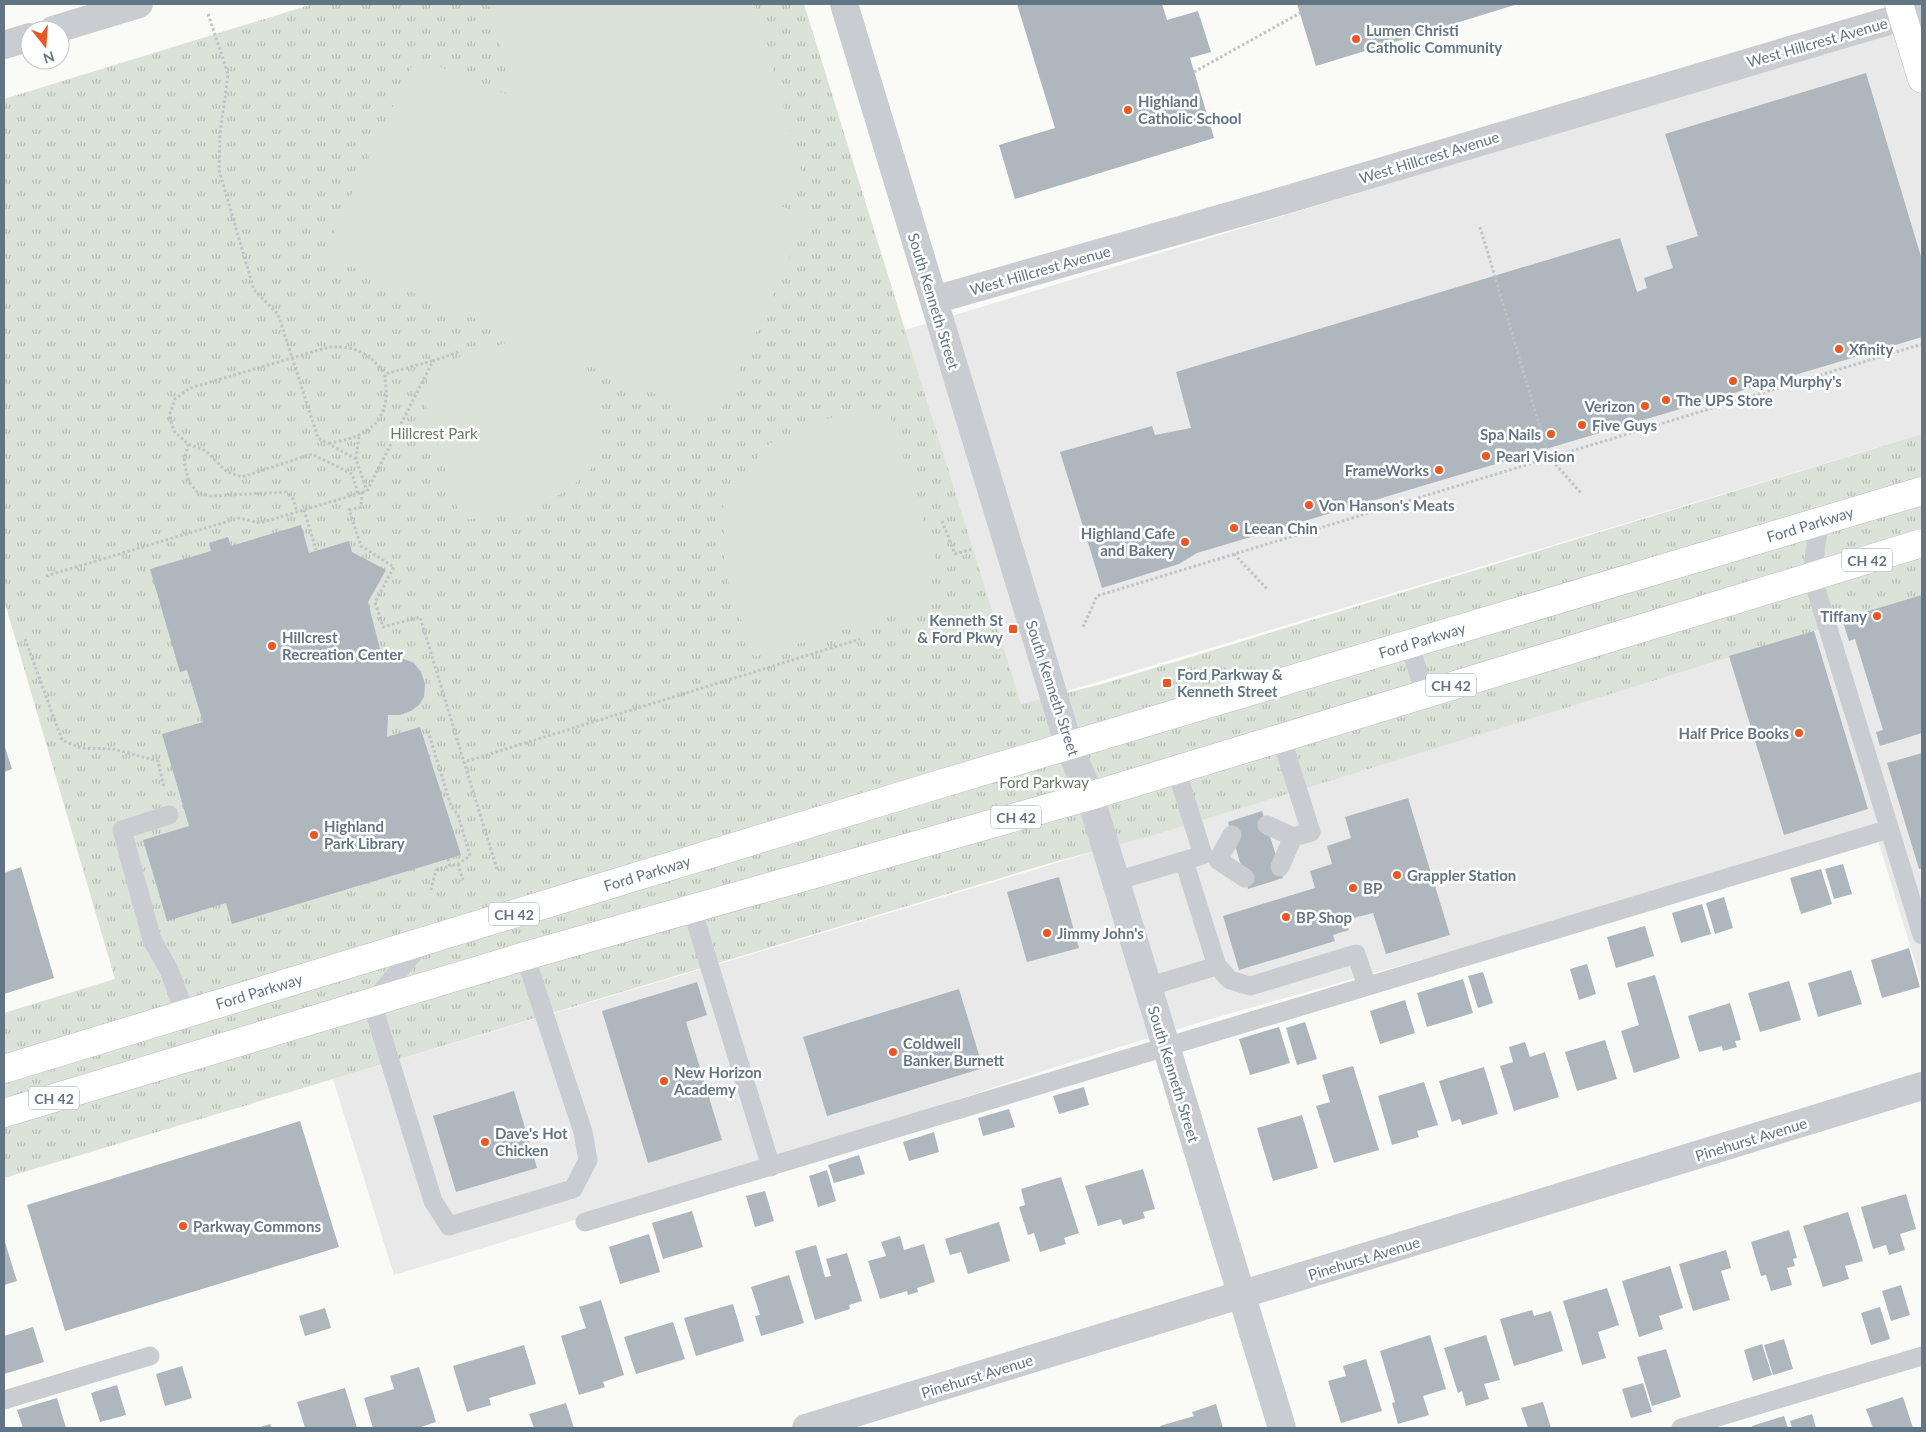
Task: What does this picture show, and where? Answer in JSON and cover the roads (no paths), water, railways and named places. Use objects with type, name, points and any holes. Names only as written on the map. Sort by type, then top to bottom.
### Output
[{"type":"main road","points":[[1908,11],[1922,79]]},
{"type":"main road","name":"Ford Parkway","points":[[4,1069],[1069,746],[1922,491]]},
{"type":"main road","name":"CH 42","points":[[4,1113],[525,956],[1090,796],[1922,543]]},
{"type":"street","points":[[70,25],[139,4]]},
{"type":"street","name":"South Kenneth Street","points":[[844,4],[1069,746],[1090,796],[1282,1428]]},
{"type":"street","name":"West Hillcrest Avenue","points":[[934,300],[1285,200],[1908,11]]},
{"type":"street","points":[[4,45],[20,40]]},
{"type":"street","name":"Pinehurst Avenue","points":[[806,1428],[1922,1086]]},
{"type":"lane","points":[[1819,522],[1812,576],[1922,935]]},
{"type":"lane","points":[[1409,644],[1425,693]]},
{"type":"lane","points":[[1272,844],[1312,832],[1282,737]]},
{"type":"lane","points":[[1176,769],[1211,858],[1245,878]]},
{"type":"lane","points":[[169,815],[122,830],[152,940],[169,970],[185,1013]]},
{"type":"lane","points":[[1267,825],[1293,837]]},
{"type":"lane","points":[[586,1222],[1889,828]]},
{"type":"lane","points":[[1211,858],[1232,835]]},
{"type":"lane","points":[[1280,867],[1293,837]]},
{"type":"lane","points":[[1116,881],[1184,860],[1238,855]]},
{"type":"lane","points":[[1184,860],[1217,966],[1230,980],[1250,986],[1356,954],[1367,986]]},
{"type":"lane","points":[[692,909],[771,1167]]},
{"type":"lane","points":[[424,941],[372,1003],[433,1201],[449,1226],[573,1189],[588,1160],[583,1132],[525,956]]},
{"type":"lane","points":[[1148,987],[1217,966]]},
{"type":"lane","points":[[4,1400],[150,1356]]},
{"type":"lane","points":[[1681,1428],[1922,1356]]},
{"type":"place","name":"Lumen Christi Catholic Community","points":[[1356,39]]},
{"type":"place","name":"Highland Catholic School","points":[[1128,110]]},
{"type":"place","name":"Xfinity","points":[[1839,349]]},
{"type":"place","name":"Papa Murphy's","points":[[1733,381]]},
{"type":"place","name":"The UPS Store","points":[[1666,400]]},
{"type":"place","name":"Verizon","points":[[1645,406]]},
{"type":"place","name":"Five Guys","points":[[1582,425]]},
{"type":"place","name":"Spa Nails","points":[[1551,434]]},
{"type":"place","name":"Pearl Vision","points":[[1486,456]]},
{"type":"place","name":"FrameWorks","points":[[1439,470]]},
{"type":"place","name":"Von Hanson's Meats","points":[[1309,505]]},
{"type":"place","name":"Leean Chin","points":[[1234,528]]},
{"type":"place","name":"Highland Cafe and Bakery","points":[[1185,542]]},
{"type":"place","name":"Tiffany","points":[[1877,616]]},
{"type":"place","name":"Kenneth St & Ford Pkwy","points":[[1013,629]]},
{"type":"place","name":"Hillcrest Recreation Center","points":[[272,646]]},
{"type":"place","name":"Ford Parkway & Kenneth Street","points":[[1167,683]]},
{"type":"place","name":"Half Price Books","points":[[1799,733]]},
{"type":"place","name":"Highland Park Library","points":[[314,835]]},
{"type":"place","name":"Grappler Station","points":[[1397,875]]},
{"type":"place","name":"BP","points":[[1353,888]]},
{"type":"place","name":"BP Shop","points":[[1286,917]]},
{"type":"place","name":"Jimmy John's","points":[[1047,933]]},
{"type":"place","name":"Coldwell Banker Burnett","points":[[893,1052]]},
{"type":"place","name":"New Horizon Academy","points":[[664,1081]]},
{"type":"place","name":"Dave's Hot Chicken","points":[[485,1142]]},
{"type":"place","name":"Parkway Commons","points":[[183,1226]]},
{"type":"park label","name":"Hillcrest Park","points":[[434,433]]}]
